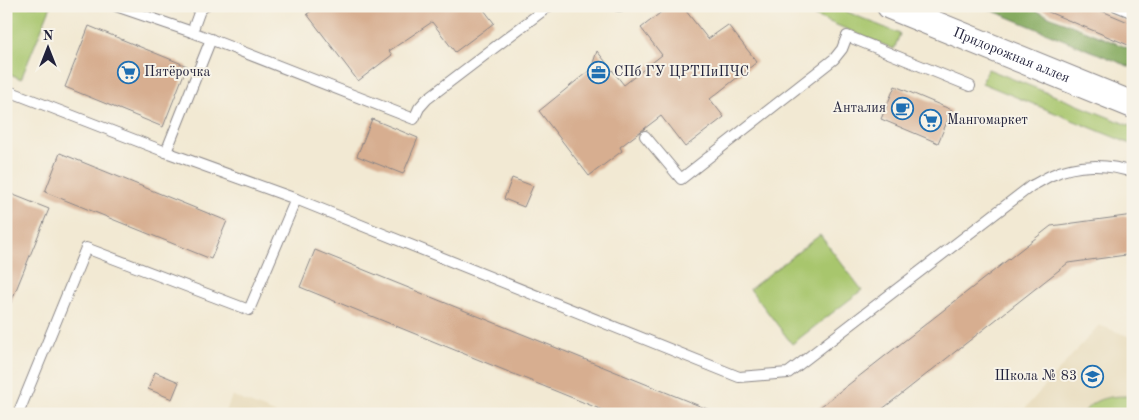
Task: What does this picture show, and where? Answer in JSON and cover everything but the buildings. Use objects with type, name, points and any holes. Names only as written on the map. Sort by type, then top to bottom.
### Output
[{"type":"street","name":"Придорожная аллея","points":[[890,6],[1133,105]]},
{"type":"lane","points":[[116,6],[192,32],[414,119],[419,108],[427,99],[549,6]]},
{"type":"lane","points":[[192,32],[200,10],[205,6]]},
{"type":"lane","points":[[1116,6],[1133,13]]},
{"type":"lane","points":[[645,136],[681,179],[834,59],[842,49],[847,36],[970,86]]},
{"type":"lane","points":[[166,152],[211,40]]},
{"type":"lane","points":[[6,90],[166,152],[296,199],[739,377],[788,373],[1031,186],[1053,174],[1077,168],[1100,166],[1123,169],[1133,173]]},
{"type":"lane","points":[[18,414],[86,248],[250,310],[296,199]]},
{"type":"shaded area","name":"Школа № 83","points":[[1099,325],[1133,338],[1133,414],[1020,414]]},
{"type":"shaded area","points":[[232,396],[277,414],[225,414]]},
{"type":"green space","points":[[6,6],[51,6],[21,79],[6,72]]},
{"type":"green space","points":[[791,6],[833,6],[900,34],[894,49]]},
{"type":"green space","points":[[981,6],[1024,6],[1133,50],[1133,68]]},
{"type":"green space","points":[[988,69],[1133,127],[1133,145],[982,83]]},
{"type":"green space","points":[[820,235],[862,290],[792,344],[750,289]]},
{"type":"green space","points":[[1116,396],[1133,397],[1133,414],[1083,414],[1087,408],[1097,401]]},
{"type":"place","name":"Пятёрочка","points":[[128,72]]},
{"type":"place","name":"СПб ГУ ЦРТПиПЧС","points":[[598,72]]},
{"type":"place","name":"Анталия","points":[[902,108]]},
{"type":"place","name":"Мангомаркет","points":[[931,120]]},
{"type":"place","name":"Школа № 83","points":[[1093,376]]}]
